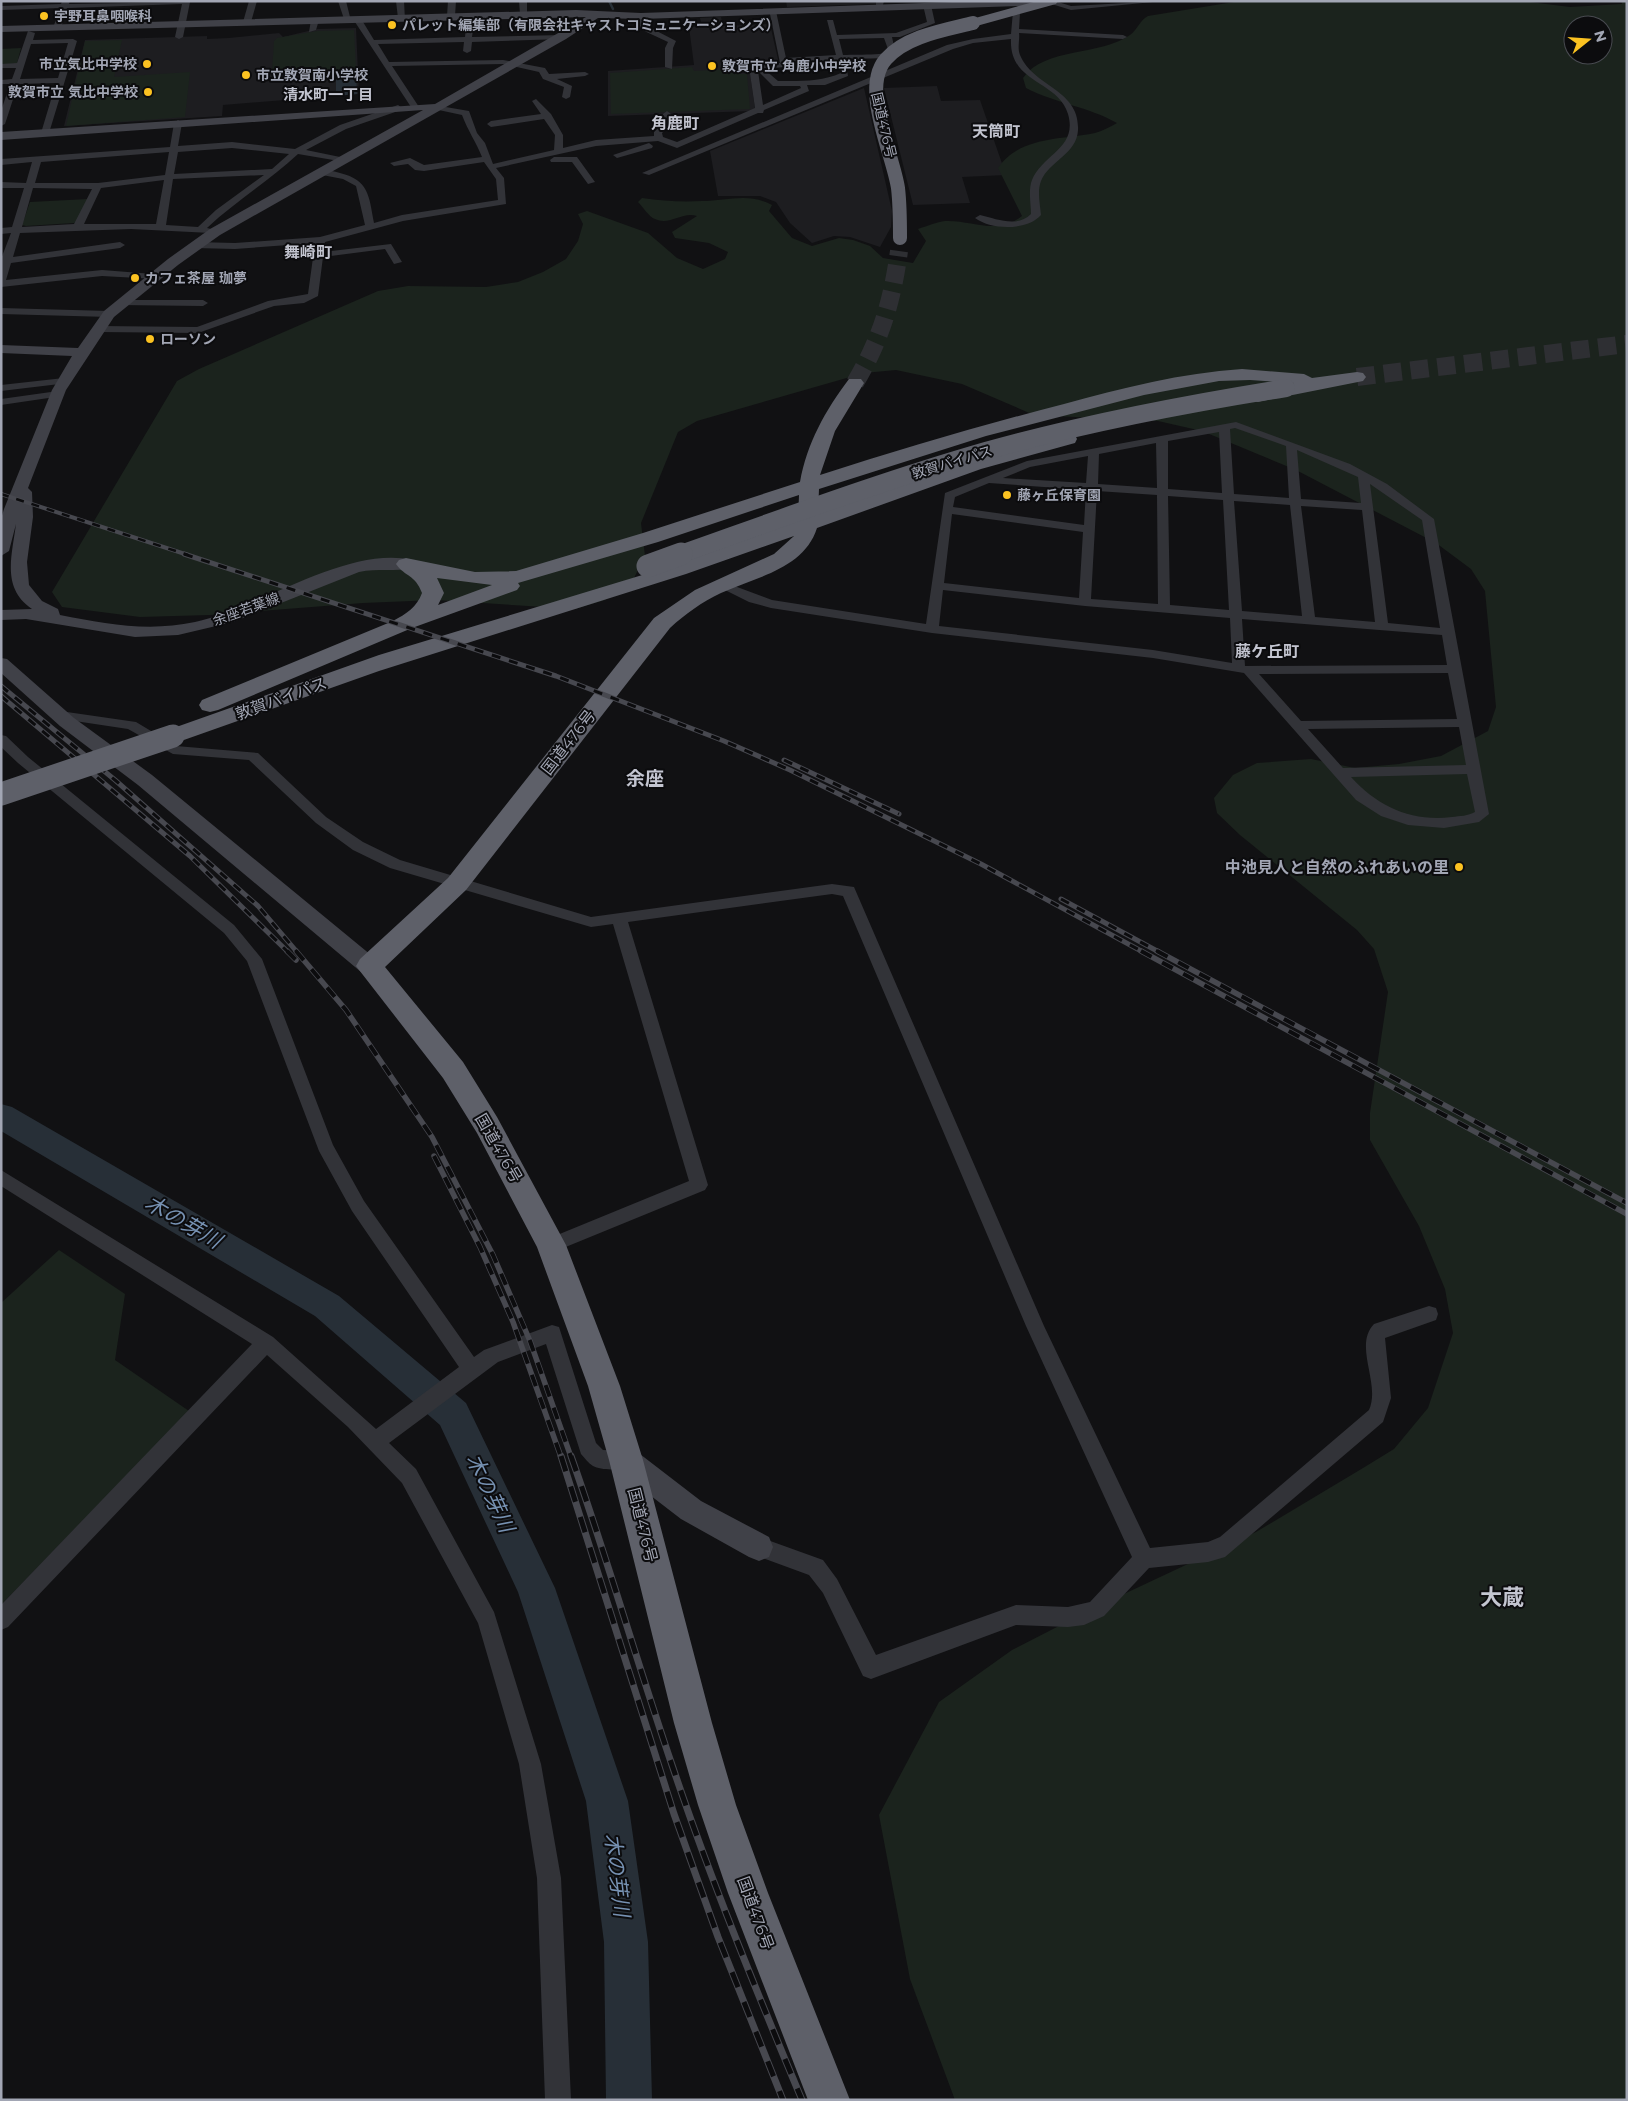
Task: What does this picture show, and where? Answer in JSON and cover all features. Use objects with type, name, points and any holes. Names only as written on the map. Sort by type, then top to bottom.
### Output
[{"type":"highway","name":"国道476号","points":[[899,245],[898,188],[876,97],[877,75],[883,63],[905,45],[927,36],[1051,2]]},
{"type":"highway","points":[[406,564],[472,580],[504,579],[626,544],[809,487],[963,436],[1059,411],[1166,386],[1224,376],[1257,375],[1328,381]]},
{"type":"highway","points":[[370,666],[679,570],[974,465],[1048,444],[1287,389],[1357,377]]},
{"type":"highway","name":"国道476号","points":[[829,2100],[751,1902],[717,1805],[626,1460],[604,1386],[551,1245],[487,1125],[453,1070],[369,966],[457,884],[662,623],[688,602],[782,558],[800,542],[808,525],[809,487],[828,422],[855,383]]},
{"type":"highway","name":"敦賀バイパス","points":[[1,782],[122,741],[370,666],[815,506],[986,451],[1095,423],[1287,389]]},
{"type":"highway","points":[[169,728],[401,626],[626,544]]},
{"type":"highway","points":[[401,626],[427,606],[433,593],[432,585],[427,578],[406,564]]},
{"type":"highway","name":"敦賀バイパス","points":[[1,794],[169,728],[560,597]]},
{"type":"street","points":[[247,22],[253,1]]},
{"type":"street","points":[[342,1],[352,19],[373,42],[415,106]]},
{"type":"street","points":[[400,1],[402,18]]},
{"type":"street","points":[[451,16],[452,1]]},
{"type":"street","points":[[523,1],[524,14]]},
{"type":"street","points":[[1,551],[7,510],[24,481],[58,394],[82,352],[109,314],[195,245],[215,232],[562,37],[598,14],[600,11],[596,1]]},
{"type":"street","points":[[1,29],[247,22],[314,25],[352,19],[524,14],[642,16],[772,12],[880,4],[927,5],[1051,2],[1071,8],[1159,1]]},
{"type":"street","points":[[1,8],[30,4],[186,2],[179,37]]},
{"type":"street","points":[[57,28],[66,3]]},
{"type":"street","points":[[834,37],[897,35],[932,23],[927,5]]},
{"type":"street","points":[[760,111],[753,67],[784,66],[772,12]]},
{"type":"street","points":[[980,218],[1004,224],[1024,224],[1032,220],[1036,215],[1035,183],[1038,177],[1066,149],[1074,129],[1070,107],[1064,97],[1032,76],[1022,67],[1014,52],[1016,12]]},
{"type":"street","points":[[466,62],[470,16]]},
{"type":"street","points":[[642,16],[642,27],[672,41],[668,48],[669,67]]},
{"type":"street","points":[[758,67],[776,84],[817,81],[824,83],[845,74],[830,22]]},
{"type":"street","points":[[1077,25],[1078,34]]},
{"type":"street","points":[[1,124],[6,97],[15,82],[33,28]]},
{"type":"street","points":[[646,173],[941,50],[1016,33],[1123,37]]},
{"type":"street","points":[[783,61],[874,55],[882,57],[893,53],[887,35]]},
{"type":"street","points":[[373,42],[562,37]]},
{"type":"street","points":[[28,42],[73,41],[45,133]]},
{"type":"street","points":[[387,64],[516,63],[542,70],[546,77],[568,86],[566,97]]},
{"type":"street","points":[[1,66],[21,64]]},
{"type":"street","points":[[546,77],[585,74]]},
{"type":"street","points":[[1,82],[62,80]]},
{"type":"street","points":[[489,165],[618,140],[662,140],[677,146],[806,90],[802,83]]},
{"type":"street","points":[[536,101],[559,134],[558,151]]},
{"type":"street","points":[[1,136],[415,106],[437,107],[466,113],[473,134],[481,143],[489,165],[500,178],[505,205],[370,225],[320,240],[235,246],[195,245]]},
{"type":"street","points":[[200,230],[219,212],[274,172],[297,151],[343,127],[398,108]]},
{"type":"street","points":[[662,140],[658,132],[664,127],[668,114]]},
{"type":"street","points":[[491,124],[548,116]]},
{"type":"street","points":[[161,226],[178,123]]},
{"type":"street","points":[[617,155],[662,140]]},
{"type":"street","points":[[1,162],[232,145],[297,151],[342,160]]},
{"type":"street","points":[[394,163],[410,160],[418,168],[424,168],[489,165],[568,158],[574,159],[591,182]]},
{"type":"street","points":[[38,159],[5,262],[1,283],[107,266],[153,278]]},
{"type":"street","points":[[1,185],[98,186],[169,177],[274,172]]},
{"type":"street","points":[[320,172],[345,176],[360,184],[370,225]]},
{"type":"street","points":[[78,226],[98,186]]},
{"type":"street","points":[[1,231],[78,226],[161,226],[215,232]]},
{"type":"street","points":[[107,266],[132,226]]},
{"type":"street","points":[[349,232],[357,250]]},
{"type":"street","points":[[99,329],[198,330],[272,302],[304,300],[312,296],[320,240]]},
{"type":"street","points":[[5,262],[120,245]]},
{"type":"street","points":[[319,255],[388,246],[397,262]]},
{"type":"street","points":[[123,302],[202,303]]},
{"type":"street","points":[[1,311],[109,314]]},
{"type":"street","points":[[1,349],[82,352]]},
{"type":"street","points":[[1,388],[64,382]]},
{"type":"street","points":[[1,402],[58,394]]},
{"type":"street","points":[[932,629],[949,495],[1028,464],[1094,452],[1224,427],[1236,425],[1291,444],[1363,475],[1383,486],[1428,518],[1454,669],[1482,814],[1474,819],[1444,823],[1408,820],[1386,813],[1361,798],[1244,670],[1236,614],[1224,427]]},
{"type":"street","points":[[1162,439],[1164,608]]},
{"type":"street","points":[[1291,444],[1295,502],[1309,620]]},
{"type":"street","points":[[1085,602],[1094,452]]},
{"type":"street","points":[[1363,475],[1382,626]]},
{"type":"street","points":[[985,480],[1367,507]]},
{"type":"street","name":"余座若葉線","points":[[24,481],[26,518],[17,572],[21,587],[30,601],[38,607],[82,624]]},
{"type":"street","points":[[947,510],[1090,529]]},
{"type":"street","name":"余座若葉線","points":[[1,615],[24,613],[115,630],[143,632],[195,627],[248,610],[346,570],[380,563],[406,564]]},
{"type":"street","points":[[721,585],[753,599],[771,604],[932,629],[1153,654],[1244,670],[1454,669]]},
{"type":"street","points":[[938,586],[1085,602],[1448,632]]},
{"type":"street","points":[[1,663],[60,715],[153,787],[369,966]]},
{"type":"street","points":[[60,715],[131,725],[174,750],[254,756],[321,820],[358,846],[395,864],[457,884],[591,922],[832,889],[849,891],[1035,1326],[1144,1559]]},
{"type":"street","points":[[1296,725],[1465,723]]},
{"type":"street","points":[[1,739],[23,760],[229,929],[254,959],[330,1154],[358,1206],[466,1372]]},
{"type":"street","points":[[1339,773],[1474,769]]},
{"type":"street","points":[[551,1245],[699,1185],[620,919]]},
{"type":"street","points":[[1,1177],[266,1343],[355,1421],[409,1476],[487,1618],[530,1764],[549,1878],[558,2100]]},
{"type":"street","points":[[375,1442],[466,1372],[491,1356],[552,1334],[588,1448],[599,1459],[626,1460],[690,1510],[758,1547],[816,1568],[830,1586],[871,1668],[1016,1615],[1068,1617],[1084,1615],[1097,1609],[1144,1559],[1218,1550],[1376,1416],[1382,1402],[1374,1344],[1376,1335],[1381,1330],[1429,1314]]},
{"type":"street","points":[[1,1620],[266,1343]]},
{"type":"shaded area","points":[[786,1],[876,1],[876,4],[787,7]]},
{"type":"shaded area","points":[[1240,1],[1523,1],[1570,7],[1622,4],[1621,1],[1627,1],[1627,2100],[955,2100],[910,1979],[879,1815],[939,1702],[1012,1650],[1092,1609],[1256,1532],[1363,1468],[1394,1449],[1428,1408],[1453,1333],[1445,1289],[1419,1226],[1370,1140],[1370,1113],[1388,992],[1374,949],[1357,930],[1240,835],[1217,813],[1214,798],[1233,775],[1257,763],[1311,759],[1355,768],[1399,764],[1441,756],[1488,731],[1496,707],[1485,591],[1471,569],[1436,543],[1296,470],[1202,431],[1158,421],[1034,415],[962,384],[896,370],[864,373],[697,421],[678,432],[641,523],[645,556],[634,578],[605,600],[575,609],[436,600],[363,603],[210,615],[140,617],[62,607],[52,592],[177,381],[199,369],[378,291],[408,286],[486,287],[518,282],[543,272],[566,259],[578,241],[583,224],[578,214],[587,211],[648,233],[677,258],[703,269],[725,259],[728,252],[709,243],[675,238],[672,232],[697,216],[686,215],[660,221],[648,214],[638,202],[642,198],[664,201],[711,201],[746,198],[763,201],[772,205],[769,211],[792,238],[812,246],[839,238],[853,240],[870,246],[883,258],[913,263],[926,241],[918,229],[945,221],[985,226],[1003,225],[1022,216],[998,168],[1018,150],[1042,141],[1095,133],[1117,123],[1026,88],[1023,78],[1032,68],[1044,61],[1118,42],[1130,35],[1148,16]]},
{"type":"shaded area","name":"敦賀市立 角鹿小中学校","points":[[721,17],[723,26],[770,24],[779,64],[749,66],[755,109],[753,111],[608,116],[608,71],[694,65],[689,27],[702,26],[700,18]]},
{"type":"shaded area","points":[[356,28],[359,94],[223,105],[222,116],[64,126],[85,40],[207,36],[207,39],[279,33],[283,37],[317,29]]},
{"type":"shaded area","points":[[354,30],[356,68],[290,74],[290,69],[272,71],[274,41],[277,38],[317,31]]},
{"type":"shaded area","points":[[122,40],[114,77],[190,72],[185,117],[66,126],[85,41]]},
{"type":"shaded area","points":[[21,48],[17,63],[1,65],[1,49]]},
{"type":"shaded area","points":[[692,67],[694,71],[735,69],[737,74],[747,74],[750,109],[611,114],[610,73]]},
{"type":"shaded area","points":[[356,73],[357,94],[336,96],[336,74]]},
{"type":"shaded area","points":[[937,86],[941,101],[980,100],[1006,175],[962,177],[970,203],[913,205],[884,88]]},
{"type":"shaded area","points":[[864,88],[892,211],[891,227],[880,247],[850,237],[834,236],[812,243],[790,223],[776,202],[760,196],[718,196],[710,151]]},
{"type":"shaded area","points":[[88,199],[77,222],[22,225],[30,202]]},
{"type":"shaded area","points":[[59,1250],[125,1294],[115,1360],[189,1411],[1,1605],[1,1303]]},
{"type":"waterway","points":[[609,1],[613,9]]},
{"type":"waterway","name":"木の芽川","points":[[1,1116],[327,1306],[453,1414],[536,1588],[607,1801],[626,1942],[629,2100]]},
{"type":"tunnel","points":[[855,383],[879,335],[889,304],[899,251]]},
{"type":"tunnel","points":[[1357,377],[1627,344]]},
{"type":"railway","points":[[1,494],[188,555]]},
{"type":"railway","points":[[184,554],[556,676],[724,741],[790,770],[981,864],[1143,952]]},
{"type":"railway","points":[[1,686],[115,780],[258,906],[297,952]]},
{"type":"railway","points":[[1,696],[190,856],[288,952]]},
{"type":"railway","points":[[784,760],[899,814]]},
{"type":"railway","points":[[1061,899],[1159,952]]},
{"type":"railway","points":[[296,951],[346,1010],[432,1137],[493,1255],[530,1341],[571,1457]]},
{"type":"railway","points":[[1141,951],[1627,1214]]},
{"type":"railway","points":[[1157,951],[1627,1203]]},
{"type":"railway","points":[[288,952],[296,960]]},
{"type":"railway","points":[[434,1156],[480,1247],[513,1322],[561,1457]]},
{"type":"railway","points":[[561,1456],[674,1814],[718,1937],[783,2100]]},
{"type":"railway","points":[[571,1456],[659,1726],[702,1850],[802,2100]]},
{"type":"place","name":"宇野耳鼻咽喉科","points":[[44,16]]},
{"type":"place","name":"パレット編集部（有限会社キャストコミュニケーションズ）","points":[[392,25]]},
{"type":"place","name":"市立気比中学校","points":[[147,64]]},
{"type":"place","name":"敦賀市立 角鹿小中学校","points":[[712,66]]},
{"type":"place","name":"市立敦賀南小学校","points":[[246,75]]},
{"type":"place","name":"敦賀市立 気比中学校","points":[[148,92]]},
{"type":"place","name":"カフェ茶屋 珈夢","points":[[135,278]]},
{"type":"place","name":"ローソン","points":[[150,339]]},
{"type":"place","name":"藤ヶ丘保育園","points":[[1007,495]]},
{"type":"place","name":"中池見人と自然のふれあいの里","points":[[1459,867]]},
{"type":"district","name":"清水町一丁目","points":[[328,95]]},
{"type":"district","name":"角鹿町","points":[[675,123]]},
{"type":"district","name":"天筒町","points":[[996,131]]},
{"type":"district","name":"舞崎町","points":[[308,252]]},
{"type":"district","name":"藤ケ丘町","points":[[1267,651]]},
{"type":"district","name":"余座","points":[[645,778]]},
{"type":"district","name":"大蔵","points":[[1502,1597]]}]
